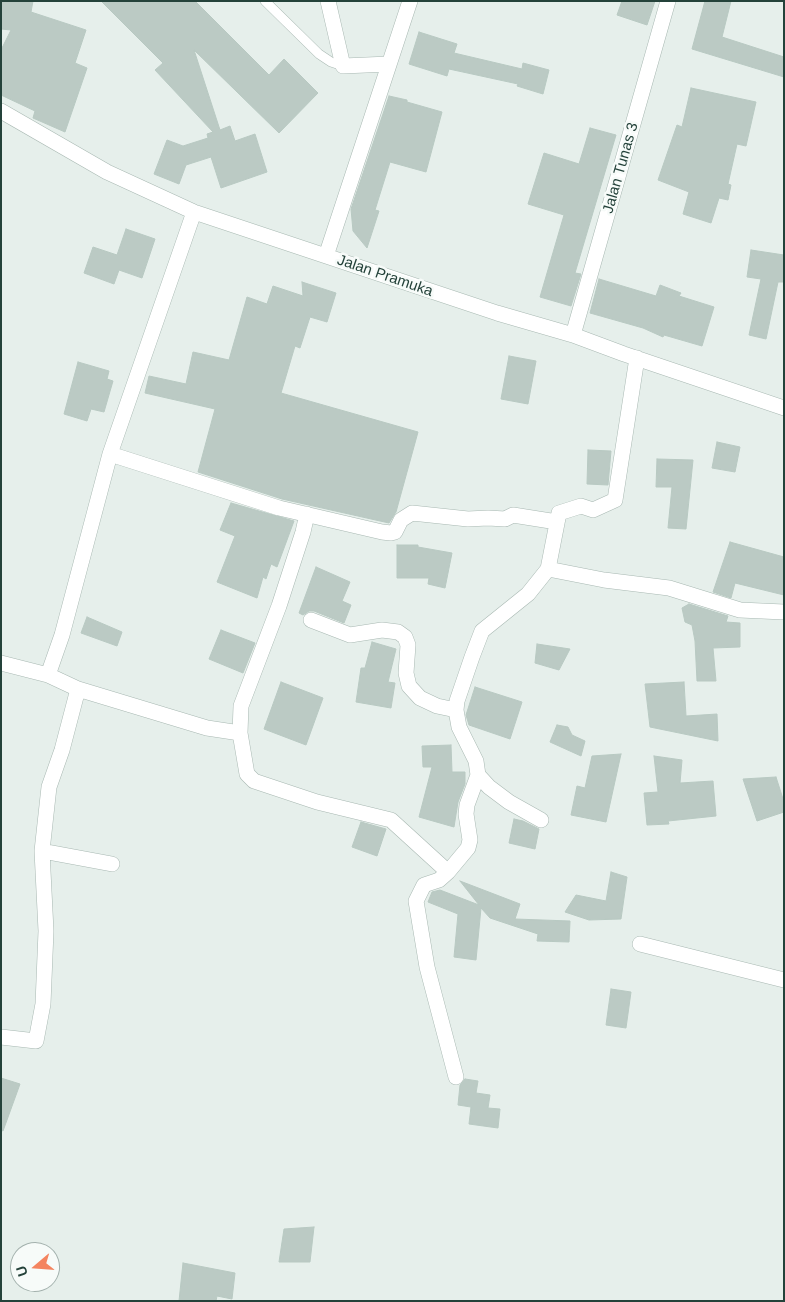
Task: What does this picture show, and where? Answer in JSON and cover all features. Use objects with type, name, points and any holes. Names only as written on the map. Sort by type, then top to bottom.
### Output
[{"type":"street","points":[[328,1],[343,66],[389,64]]},
{"type":"street","points":[[326,256],[410,1]]},
{"type":"street","name":"Jalan Tunas 3","points":[[573,335],[668,1]]},
{"type":"street","name":"Jalan Pramuka","points":[[1,111],[107,172],[194,212],[497,313],[573,335],[784,408]]},
{"type":"street","points":[[48,675],[62,635],[110,454],[194,212]]},
{"type":"street","points":[[456,1076],[428,967],[416,901],[424,885],[439,880],[448,872],[468,848],[470,840],[466,814],[467,805],[478,775],[476,761],[459,727],[456,710],[457,701],[482,631],[528,594],[548,569],[559,513],[581,506],[593,510],[615,500],[637,358]]},
{"type":"street","points":[[110,454],[279,508],[391,533],[395,532],[401,520],[412,513],[468,519],[505,519],[513,514],[557,522]]},
{"type":"street","points":[[307,514],[279,606],[241,706],[240,733],[247,774],[254,781],[317,802],[391,820],[448,872]]},
{"type":"street","points":[[548,569],[604,580],[669,588],[740,610],[784,612]]},
{"type":"street","points":[[311,620],[350,635],[382,630],[398,632],[406,638],[408,646],[406,673],[409,686],[420,698],[437,706],[456,710]]},
{"type":"street","points":[[1,663],[48,675],[78,690],[207,728],[240,733]]},
{"type":"street","points":[[1,1037],[36,1040],[44,1004],[46,931],[42,851],[49,787],[62,750],[78,690]]},
{"type":"street","points":[[478,775],[509,802],[541,820]]},
{"type":"street","points":[[42,851],[112,864]]},
{"type":"street","points":[[640,944],[784,980]]},
{"type":"lane","points":[[265,1],[319,54],[330,62],[343,66]]},
{"type":"building","points":[[1,1],[33,1],[31,12],[86,30],[75,63],[87,68],[65,132],[33,118],[35,111],[1,95],[1,50],[11,30],[1,29]]},
{"type":"building","points":[[101,1],[195,1],[269,75],[284,59],[318,93],[279,133],[194,50],[220,130],[230,126],[235,141],[255,134],[267,172],[221,188],[211,157],[186,165],[179,184],[154,174],[167,140],[183,146],[208,138],[207,134],[213,132],[155,70],[163,63]]},
{"type":"building","points":[[622,1],[655,1],[647,25],[617,15]]},
{"type":"building","points":[[705,1],[731,1],[722,37],[784,57],[784,77],[692,49]]},
{"type":"building","points":[[419,32],[457,44],[454,53],[522,69],[523,63],[549,70],[543,94],[517,86],[518,84],[449,69],[447,76],[409,64]]},
{"type":"building","points":[[691,88],[756,102],[746,146],[737,144],[728,184],[731,185],[728,200],[719,198],[711,223],[683,214],[689,192],[658,180],[677,125],[682,127]]},
{"type":"building","points":[[389,96],[442,112],[426,172],[390,162],[375,210],[379,211],[367,248],[353,231],[351,209]]},
{"type":"building","points":[[590,128],[616,135],[575,273],[581,274],[571,306],[540,297],[564,215],[528,204],[544,153],[579,164]]},
{"type":"building","points":[[126,229],[155,239],[142,278],[119,270],[114,284],[84,273],[93,247],[117,255]]},
{"type":"building","points":[[751,250],[784,255],[784,282],[778,282],[766,339],[749,335],[761,279],[747,277]]},
{"type":"building","points":[[599,279],[656,296],[660,285],[681,293],[679,296],[714,307],[702,346],[664,335],[663,337],[643,328],[590,313]]},
{"type":"building","points":[[302,282],[336,293],[327,322],[310,317],[300,348],[295,346],[281,393],[418,432],[396,512],[389,523],[282,499],[198,472],[215,409],[145,393],[149,376],[186,384],[193,352],[229,360],[247,297],[267,304],[273,286],[303,296]]},
{"type":"building","points":[[509,356],[536,361],[528,404],[501,399]]},
{"type":"building","points":[[78,362],[109,371],[107,379],[113,381],[104,412],[91,409],[87,421],[64,414]]},
{"type":"building","points":[[717,442],[740,447],[735,472],[712,468]]},
{"type":"building","points":[[588,450],[611,451],[608,485],[587,484]]},
{"type":"building","points":[[657,459],[693,460],[686,529],[668,528],[672,487],[656,487]]},
{"type":"building","points":[[231,503],[294,521],[277,567],[271,564],[266,579],[263,577],[257,598],[217,582],[235,536],[220,530]]},
{"type":"building","points":[[730,542],[784,557],[784,595],[735,583],[731,598],[713,592]]},
{"type":"building","points":[[397,545],[418,545],[418,547],[452,553],[445,588],[428,584],[429,578],[397,578]]},
{"type":"building","points":[[316,567],[350,582],[342,601],[351,605],[344,623],[314,611],[309,611],[303,615],[299,613]]},
{"type":"building","points":[[689,604],[728,616],[726,622],[740,623],[740,647],[713,648],[716,681],[697,681],[695,641],[692,625],[685,622],[682,608]]},
{"type":"building","points":[[87,617],[122,632],[117,646],[81,633]]},
{"type":"building","points":[[221,630],[255,643],[243,673],[209,659]]},
{"type":"building","points":[[372,642],[396,649],[388,682],[395,683],[391,708],[356,702],[361,668],[365,668]]},
{"type":"building","points":[[537,644],[570,649],[559,670],[535,663]]},
{"type":"building","points":[[281,682],[323,698],[306,745],[264,729]]},
{"type":"building","points":[[684,682],[686,716],[717,714],[718,741],[650,727],[645,684]]},
{"type":"building","points":[[475,687],[522,702],[510,739],[469,725],[466,715]]},
{"type":"building","points":[[557,725],[568,727],[572,735],[585,741],[581,756],[550,742]]},
{"type":"building","points":[[451,745],[452,772],[465,772],[465,784],[458,802],[454,827],[419,817],[432,767],[423,767],[422,746]]},
{"type":"building","points":[[621,754],[606,822],[571,815],[577,786],[585,788],[592,756]]},
{"type":"building","points":[[654,756],[682,760],[680,783],[713,781],[716,816],[668,821],[669,824],[647,825],[644,793],[658,792]]},
{"type":"building","points":[[776,777],[784,802],[784,812],[757,821],[743,779]]},
{"type":"building","points":[[514,819],[539,829],[535,849],[509,843]]},
{"type":"building","points":[[361,822],[386,829],[377,856],[352,847]]},
{"type":"building","points":[[611,872],[627,877],[621,919],[589,920],[565,912],[576,895],[606,901]]},
{"type":"building","points":[[460,881],[520,904],[515,919],[570,921],[569,942],[537,941],[538,934],[490,918],[481,908],[476,960],[454,957],[458,914],[428,902],[432,892],[440,890],[479,905]]},
{"type":"building","points":[[611,989],[631,992],[626,1028],[606,1025]]},
{"type":"building","points":[[1,1078],[20,1084],[3,1131],[1,1130]]},
{"type":"building","points":[[465,1079],[478,1081],[476,1093],[490,1095],[488,1108],[500,1109],[498,1128],[469,1124],[471,1107],[458,1105],[460,1085]]},
{"type":"building","points":[[314,1227],[310,1262],[279,1262],[284,1229]]},
{"type":"building","points":[[183,1263],[235,1273],[232,1299],[217,1296],[216,1301],[179,1301]]}]
